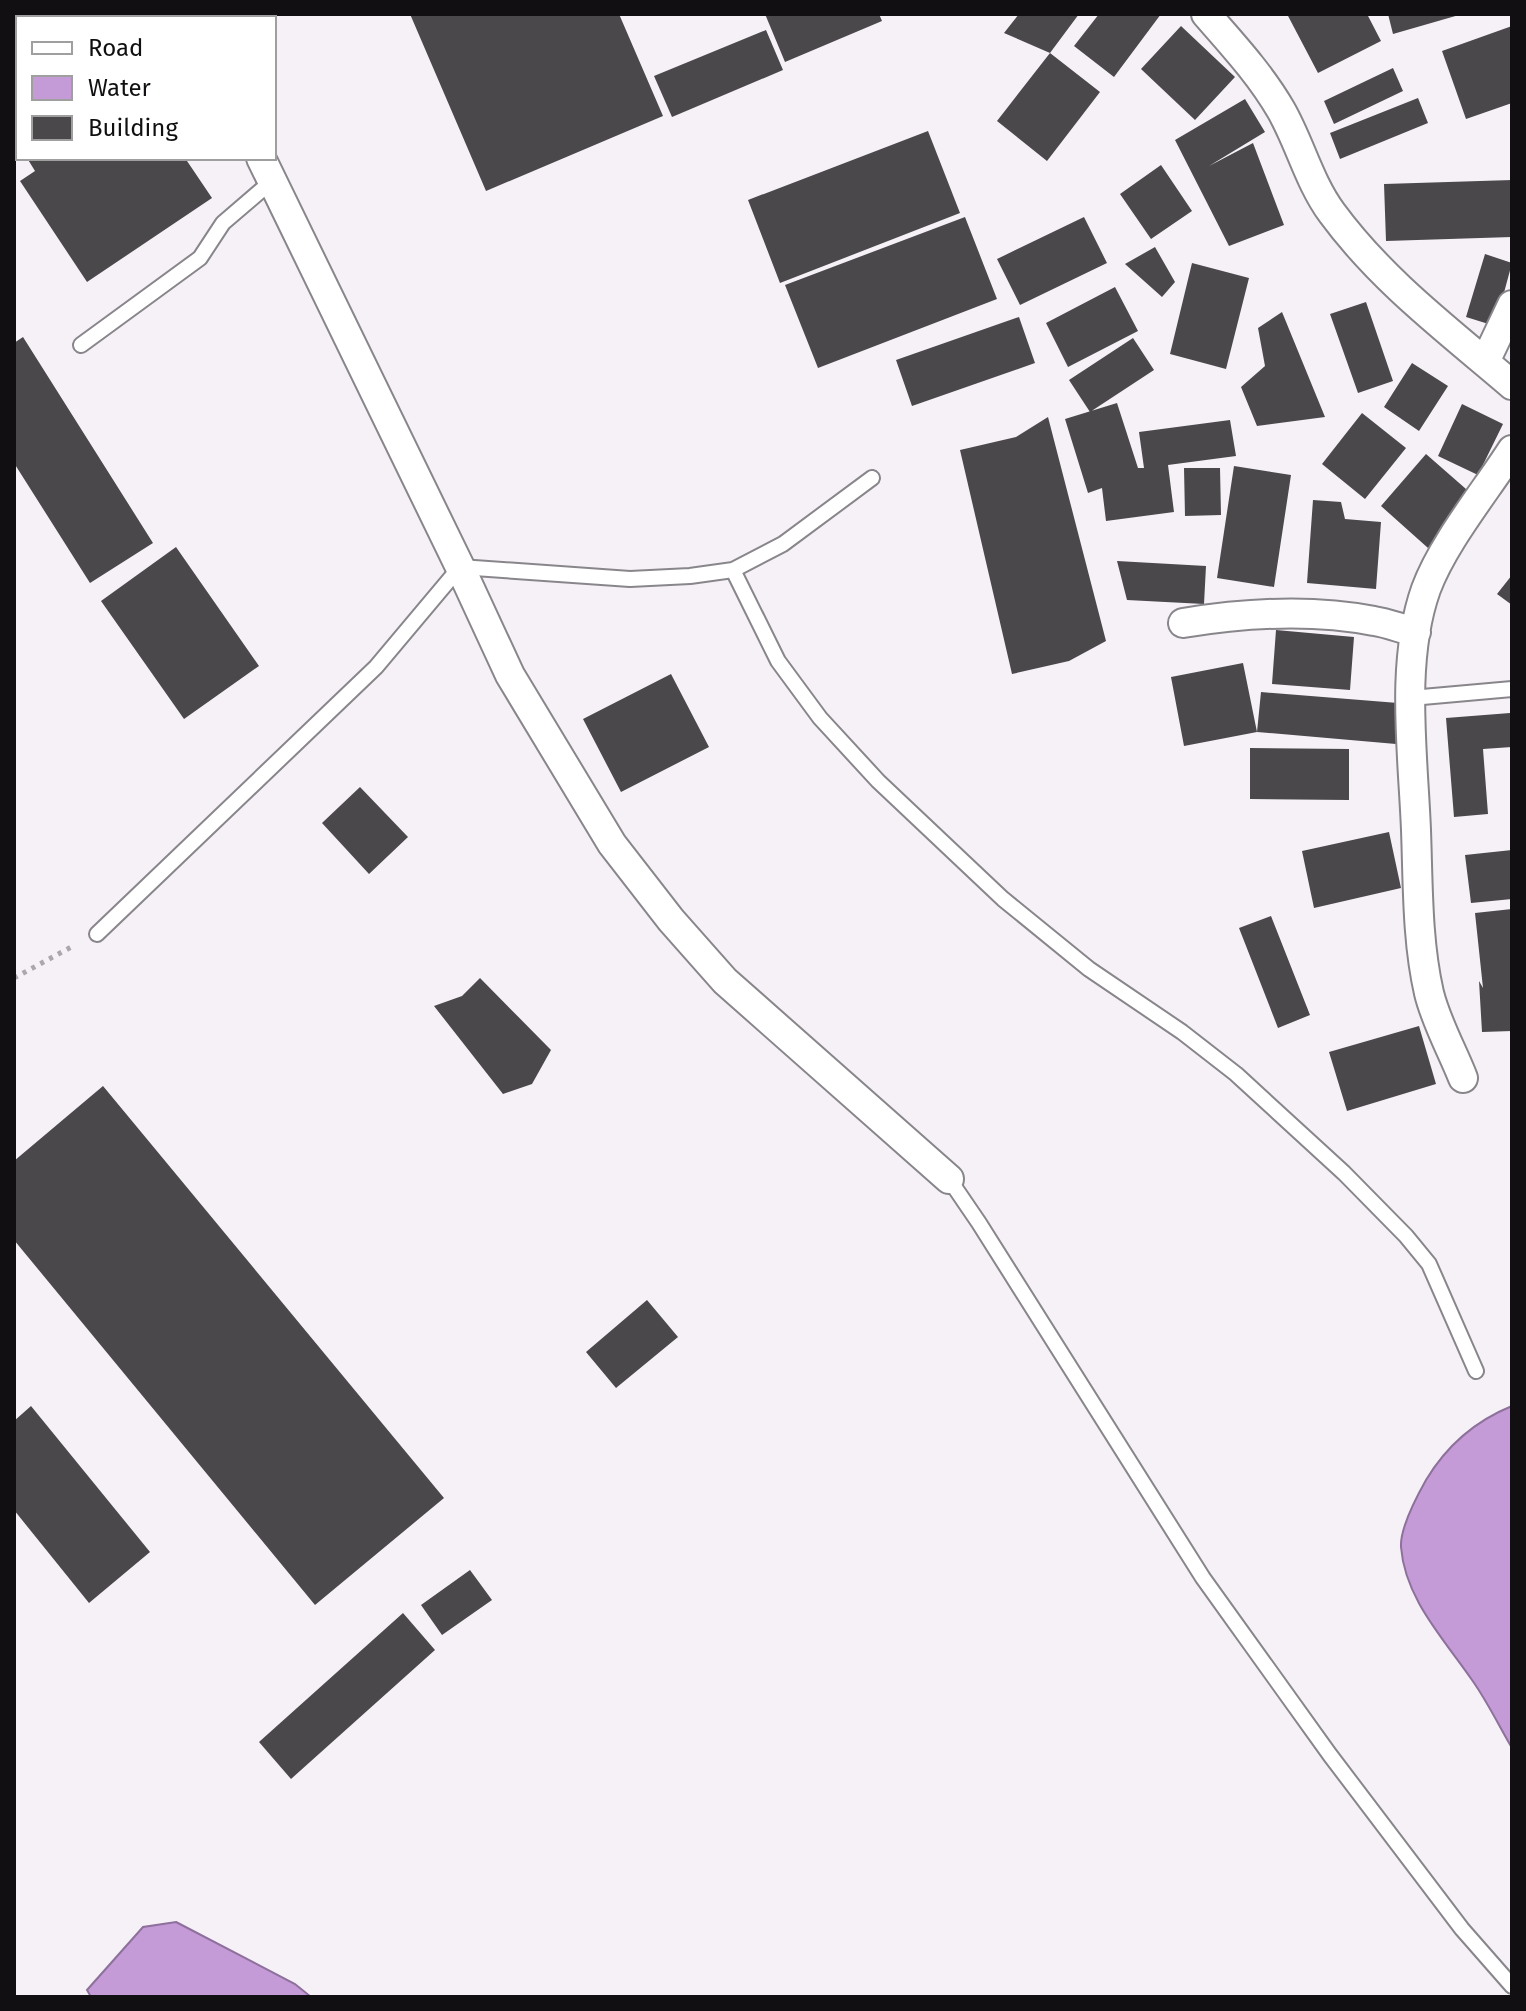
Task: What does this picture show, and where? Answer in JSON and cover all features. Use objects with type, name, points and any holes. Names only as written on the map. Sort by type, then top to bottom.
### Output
[{"type":"street","points":[[1206,14],[1257,72],[1282,111],[1330,211],[1347,232],[1404,294],[1512,385]]},
{"type":"street","points":[[266,170],[510,675],[612,844],[671,920],[725,981],[949,1179]]},
{"type":"street","points":[[1485,362],[1512,305]]},
{"type":"street","points":[[1463,1078],[1430,996],[1425,967],[1419,900],[1411,698],[1416,632],[1426,590],[1441,558],[1512,450]]},
{"type":"street","points":[[1183,623],[1218,617],[1305,614],[1374,620],[1416,632]]},
{"type":"lane","points":[[81,345],[200,258],[223,223],[266,170]]},
{"type":"lane","points":[[97,934],[376,667],[460,567],[630,579],[733,570],[783,544],[872,478]]},
{"type":"lane","points":[[733,570],[778,661],[820,718],[878,781],[1003,899],[1089,969],[1182,1032],[1236,1074],[1344,1173],[1406,1236],[1429,1264],[1476,1371]]},
{"type":"lane","points":[[1411,698],[1512,689]]},
{"type":"lane","points":[[949,1179],[1203,1578],[1462,1929],[1512,1986]]},
{"type":"path","points":[[14,978],[97,934]]},
{"type":"water","points":[[1512,1406],[1512,1748],[1477,1688],[1418,1601],[1404,1566],[1401,1540],[1414,1503],[1443,1456],[1474,1427]]},
{"type":"water","points":[[176,1922],[295,1984],[311,1997],[91,1997],[87,1990],[143,1927]]},
{"type":"building","points":[[14,14],[25,14],[26,16],[16,16],[14,56]]},
{"type":"building","points":[[410,14],[619,14],[663,116],[486,191]]},
{"type":"building","points":[[765,14],[879,14],[882,21],[785,62]]},
{"type":"building","points":[[1019,14],[1079,14],[1050,53],[1004,33]]},
{"type":"building","points":[[1099,14],[1161,14],[1114,77],[1074,46]]},
{"type":"building","points":[[1287,14],[1367,14],[1381,41],[1318,73]]},
{"type":"building","points":[[1388,14],[1459,14],[1459,15],[1393,34]]},
{"type":"building","points":[[1181,26],[1235,77],[1195,120],[1141,69]]},
{"type":"building","points":[[1512,26],[1512,103],[1466,119],[1442,51]]},
{"type":"building","points":[[766,30],[783,70],[672,117],[654,76]]},
{"type":"building","points":[[1050,53],[1100,92],[1047,161],[997,121]]},
{"type":"building","points":[[1393,68],[1403,91],[1334,124],[1324,101]]},
{"type":"building","points":[[1418,98],[1428,123],[1340,159],[1330,133]]},
{"type":"building","points":[[1245,99],[1265,132],[1209,166],[1253,143],[1284,225],[1229,246],[1175,140]]},
{"type":"building","points":[[16,100],[16,142],[14,139]]},
{"type":"building","points":[[928,131],[960,213],[780,283],[748,200]]},
{"type":"building","points":[[28,160],[186,160],[212,198],[87,282],[20,181],[35,171]]},
{"type":"building","points":[[1161,165],[1192,211],[1151,239],[1120,194]]},
{"type":"building","points":[[1512,180],[1512,237],[1386,241],[1384,184]]},
{"type":"building","points":[[965,217],[997,299],[818,368],[785,285]]},
{"type":"building","points":[[1084,217],[1107,263],[1020,305],[997,259]]},
{"type":"building","points":[[1155,247],[1175,282],[1162,297],[1125,264]]},
{"type":"building","points":[[1485,254],[1512,263],[1495,326],[1466,317]]},
{"type":"building","points":[[1192,263],[1249,278],[1226,369],[1170,354]]},
{"type":"building","points":[[1115,287],[1138,331],[1068,367],[1046,323]]},
{"type":"building","points":[[1366,302],[1393,381],[1358,393],[1330,314]]},
{"type":"building","points":[[1282,312],[1325,417],[1257,426],[1241,387],[1265,366],[1258,328]]},
{"type":"building","points":[[1019,317],[1035,363],[912,406],[896,360]]},
{"type":"building","points":[[23,337],[153,543],[90,583],[14,463],[14,343]]},
{"type":"building","points":[[1133,338],[1154,370],[1090,412],[1069,380]]},
{"type":"building","points":[[1412,363],[1448,386],[1419,431],[1384,407]]},
{"type":"building","points":[[1117,403],[1138,468],[1144,468],[1139,432],[1230,420],[1236,456],[1168,465],[1174,512],[1106,521],[1102,488],[1088,493],[1065,419]]},
{"type":"building","points":[[1462,404],[1503,424],[1478,475],[1438,456]]},
{"type":"building","points":[[1362,413],[1406,448],[1365,499],[1322,464]]},
{"type":"building","points":[[1048,417],[1106,641],[1069,661],[1012,674],[960,450],[1016,437]]},
{"type":"building","points":[[1426,454],[1474,496],[1428,548],[1381,506]]},
{"type":"building","points":[[1234,466],[1291,475],[1274,587],[1217,578]]},
{"type":"building","points":[[1184,468],[1220,468],[1221,515],[1185,516]]},
{"type":"building","points":[[1313,500],[1341,502],[1345,519],[1381,522],[1376,589],[1307,583]]},
{"type":"building","points":[[176,547],[259,666],[184,719],[101,601]]},
{"type":"building","points":[[1117,561],[1206,566],[1204,604],[1127,600]]},
{"type":"building","points":[[1512,575],[1512,605],[1497,594]]},
{"type":"building","points":[[1276,630],[1354,637],[1350,690],[1272,684]]},
{"type":"building","points":[[1243,663],[1257,732],[1184,746],[1171,677]]},
{"type":"building","points":[[671,674],[709,747],[621,792],[583,719]]},
{"type":"building","points":[[1261,692],[1398,703],[1396,744],[1257,732]]},
{"type":"building","points":[[1510,713],[1512,747],[1483,749],[1488,814],[1454,817],[1446,718]]},
{"type":"building","points":[[1250,748],[1349,749],[1349,800],[1250,799]]},
{"type":"building","points":[[360,787],[408,837],[369,874],[322,823]]},
{"type":"building","points":[[1389,832],[1401,888],[1314,908],[1302,851]]},
{"type":"building","points":[[1512,850],[1512,899],[1471,903],[1465,855]]},
{"type":"building","points":[[1512,909],[1512,1031],[1482,1032],[1479,981],[1483,988],[1475,913]]},
{"type":"building","points":[[1271,916],[1310,1015],[1278,1028],[1239,928]]},
{"type":"building","points":[[480,978],[551,1050],[532,1084],[503,1094],[434,1006],[462,996]]},
{"type":"building","points":[[1419,1026],[1436,1084],[1347,1111],[1329,1052]]},
{"type":"building","points":[[103,1086],[444,1498],[315,1605],[14,1240],[14,1161]]},
{"type":"building","points":[[647,1300],[678,1337],[616,1388],[586,1352]]},
{"type":"building","points":[[31,1406],[150,1552],[89,1603],[14,1510],[14,1421]]},
{"type":"building","points":[[470,1570],[492,1600],[442,1635],[421,1605]]},
{"type":"building","points":[[403,1613],[435,1650],[291,1779],[259,1742]]}]
